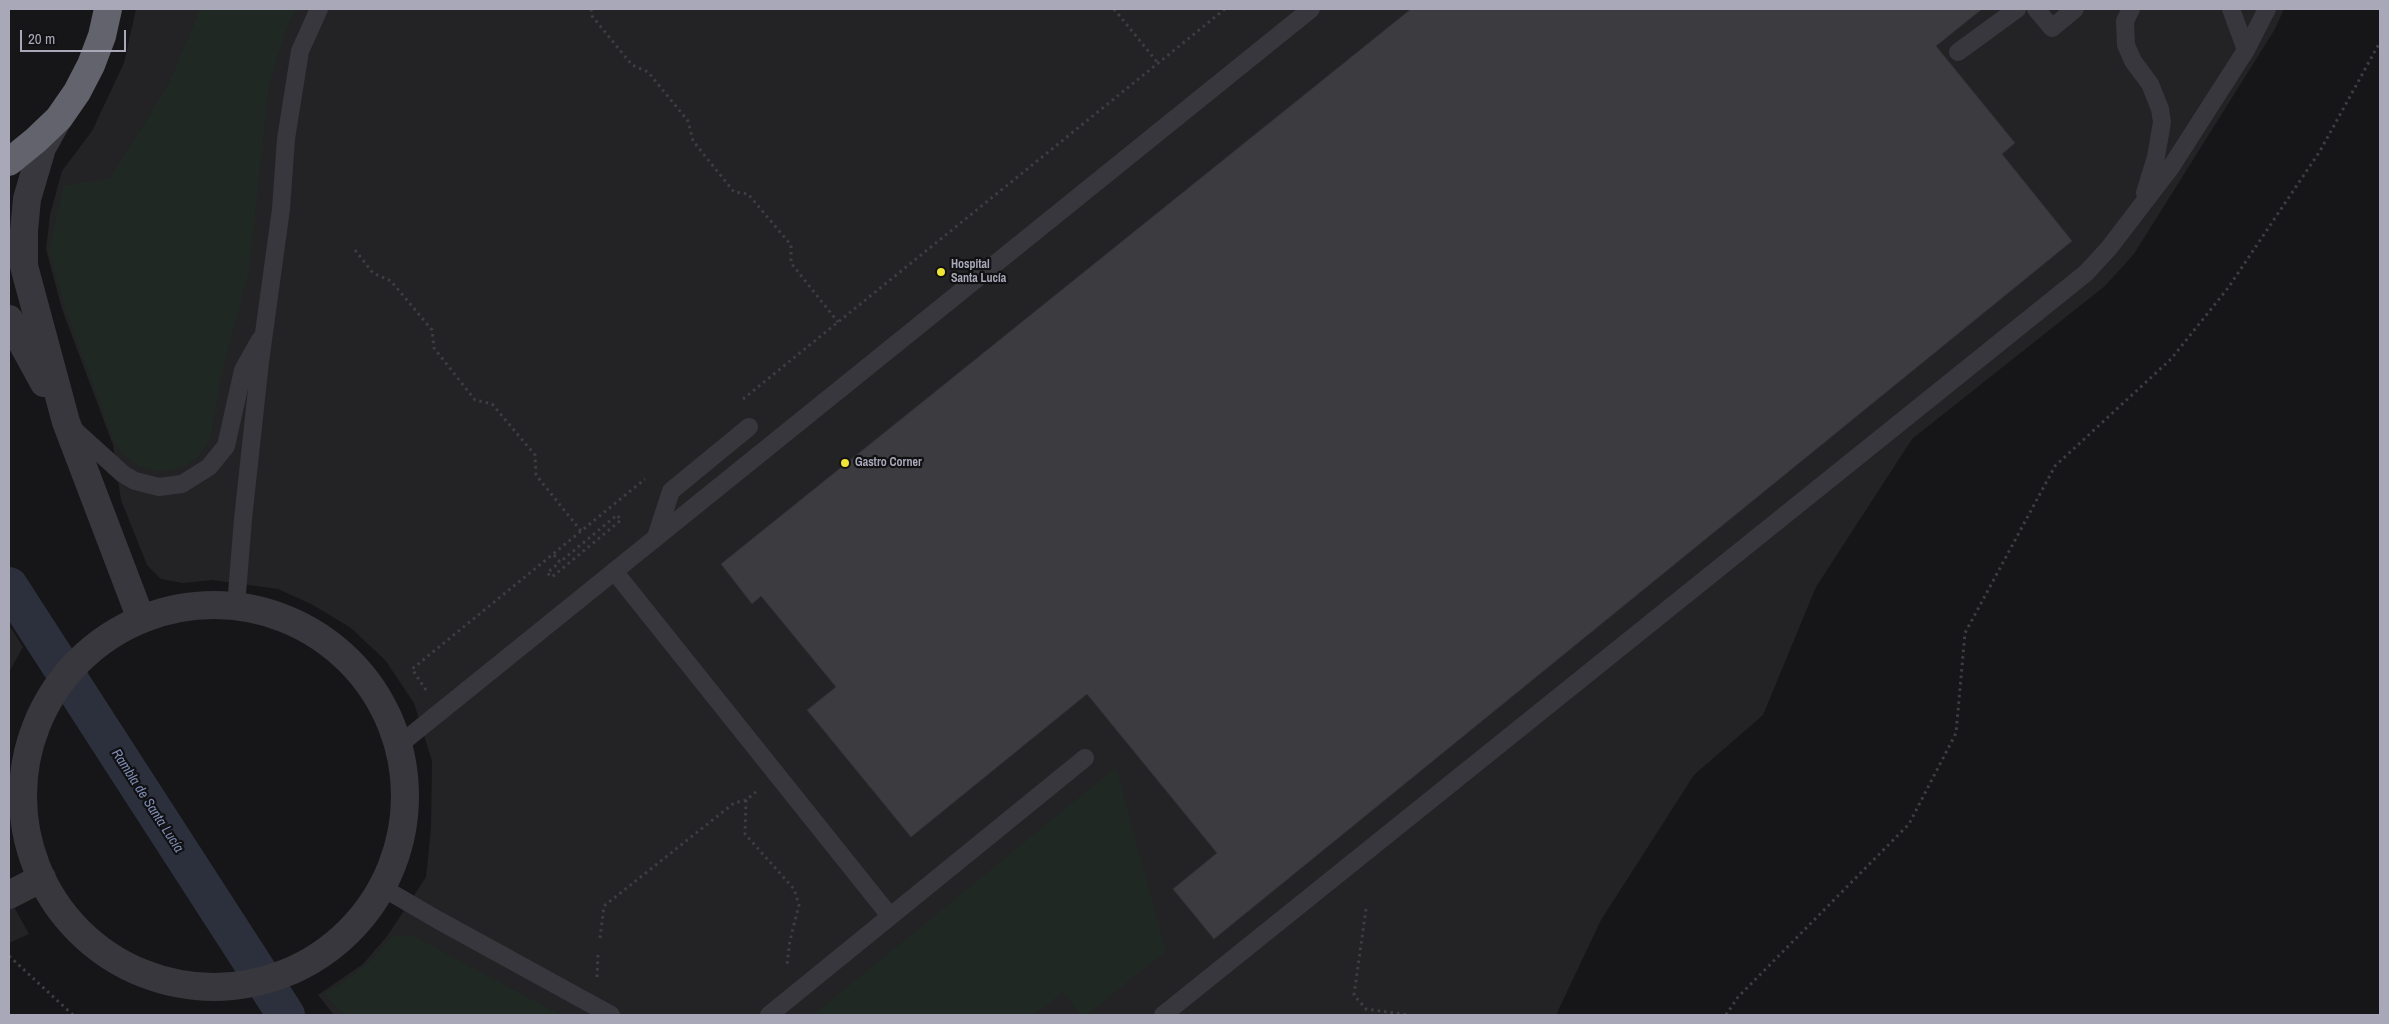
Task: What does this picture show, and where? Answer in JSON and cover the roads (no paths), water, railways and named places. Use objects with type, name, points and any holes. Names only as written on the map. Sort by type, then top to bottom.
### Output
[{"type":"highway","points":[[9,162],[59,118],[77,92],[91,65],[102,36],[108,9]]},
{"type":"street","points":[[59,118],[42,148],[31,182],[24,231],[24,257],[34,307],[66,422],[141,619]]},
{"type":"street","points":[[9,319],[66,422]]},
{"type":"street","points":[[236,606],[276,615],[313,633],[346,657],[372,689],[386,713],[399,745],[406,786],[403,828],[396,855],[383,888],[366,914],[340,942],[321,956],[280,976],[249,985],[228,988],[186,986],[146,975],[127,966],[92,943],[77,929],[52,897],[32,855],[26,830],[23,780],[34,731],[57,686],[78,661],[104,640],[141,619],[187,607],[236,606]]},
{"type":"street","points":[[9,895],[42,878]]},
{"type":"lane","points":[[236,606],[243,519],[264,333],[282,209],[286,139],[300,52],[319,9]]},
{"type":"lane","points":[[399,745],[1311,9]]},
{"type":"lane","points":[[1958,52],[2017,9]]},
{"type":"lane","points":[[2036,9],[2052,28],[2075,9]]},
{"type":"lane","points":[[2131,9],[2125,21],[2126,45],[2133,61],[2150,84],[2160,109],[2162,122],[2156,157],[2142,204]]},
{"type":"lane","points":[[2231,9],[2246,50]]},
{"type":"lane","points":[[1163,1015],[2086,273],[2109,248],[2171,167],[2246,50],[2268,9]]},
{"type":"lane","points":[[66,422],[124,474],[135,481],[159,487],[182,484],[209,467],[226,446],[243,370],[264,333]]},
{"type":"lane","points":[[656,537],[670,491],[749,427]]},
{"type":"lane","points":[[614,571],[890,916]]},
{"type":"lane","points":[[769,1015],[1085,758]]},
{"type":"lane","points":[[383,888],[611,1015]]},
{"type":"water","points":[[292,1002],[301,1015],[267,1014]]},
{"type":"waterway","name":"Rambla de Santa Lucía","points":[[9,586],[286,1015]]},
{"type":"place","name":"Hospital Santa Lucía","points":[[941,272]]},
{"type":"place","name":"Gastro Corner","points":[[845,463]]}]
